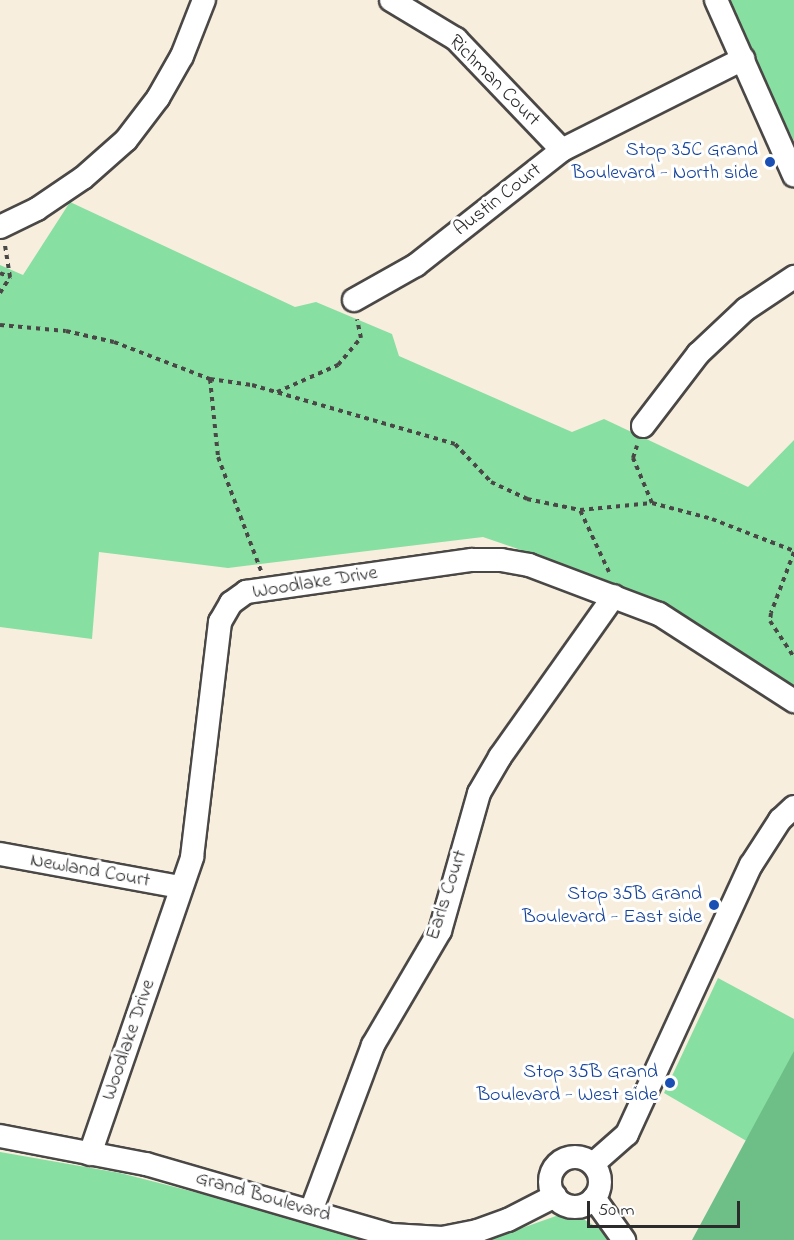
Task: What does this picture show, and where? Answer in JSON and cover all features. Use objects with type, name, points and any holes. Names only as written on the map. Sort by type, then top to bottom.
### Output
[{"type":"street","points":[[1,226],[37,209],[83,178],[126,140],[158,98],[182,56],[204,0]]},
{"type":"street","name":"Richman Court","points":[[391,0],[456,39],[562,150]]},
{"type":"street","points":[[716,0],[794,175]]},
{"type":"street","name":"Austin Court","points":[[354,300],[416,265],[562,150],[743,58]]},
{"type":"street","points":[[643,426],[698,354],[746,309],[794,277]]},
{"type":"street","name":"Woodlake Drive","points":[[90,1154],[192,857],[220,622],[231,603],[246,592],[268,587],[472,560],[501,560],[529,565],[659,614],[794,701]]},
{"type":"street","name":"Earls Court","points":[[311,1211],[373,1045],[440,931],[479,793],[500,757],[622,599]]},
{"type":"street","points":[[593,1164],[627,1134],[752,865],[780,820],[794,807]]},
{"type":"street","name":"Newland Court","points":[[0,854],[180,887]]},
{"type":"street","name":"Grand Boulevard","points":[[0,1136],[147,1164],[391,1234],[442,1238],[477,1231],[508,1220],[555,1196]]},
{"type":"street","points":[[570,1157],[586,1159],[593,1164],[597,1170],[600,1185],[589,1203],[574,1207],[560,1202],[555,1196],[550,1181],[556,1166],[570,1157]]},
{"type":"street","points":[[594,1198],[624,1240]]},
{"type":"path","points":[[0,292],[10,277],[1,226]]},
{"type":"path","points":[[0,273],[10,277]]},
{"type":"path","points":[[276,392],[338,365],[361,338],[354,300]]},
{"type":"path","points":[[0,325],[66,331],[114,342],[210,379],[276,392],[455,444],[491,482],[527,499],[580,510],[652,503],[712,519],[794,552],[771,612],[770,621],[794,657]]},
{"type":"path","points":[[210,379],[218,458],[268,587]]},
{"type":"path","points":[[633,458],[652,503]]},
{"type":"path","points":[[580,510],[601,561],[622,599]]},
{"type":"green space","points":[[725,0],[794,0],[794,141]]},
{"type":"green space","points":[[70,202],[295,307],[316,302],[392,334],[399,356],[572,432],[604,419],[748,487],[794,440],[794,687],[675,610],[599,577],[483,537],[228,568],[99,552],[92,639],[0,627],[0,265],[23,275]]},
{"type":"green space","points":[[718,978],[794,1019],[794,1240],[750,1143],[664,1093]]},
{"type":"green space","points":[[794,1051],[794,1240],[692,1240]]},
{"type":"green space","points":[[0,1152],[120,1173],[284,1215],[360,1240],[0,1240]]},
{"type":"green space","points":[[556,1216],[580,1217],[603,1231],[609,1240],[488,1240]]},
{"type":"place","name":"Stop 35C Grand Boulevard - North side","points":[[770,162]]},
{"type":"place","name":"Stop 35B Grand Boulevard - East side","points":[[714,905]]},
{"type":"place","name":"Stop 35B Grand Boulevard - West side","points":[[670,1083]]}]
